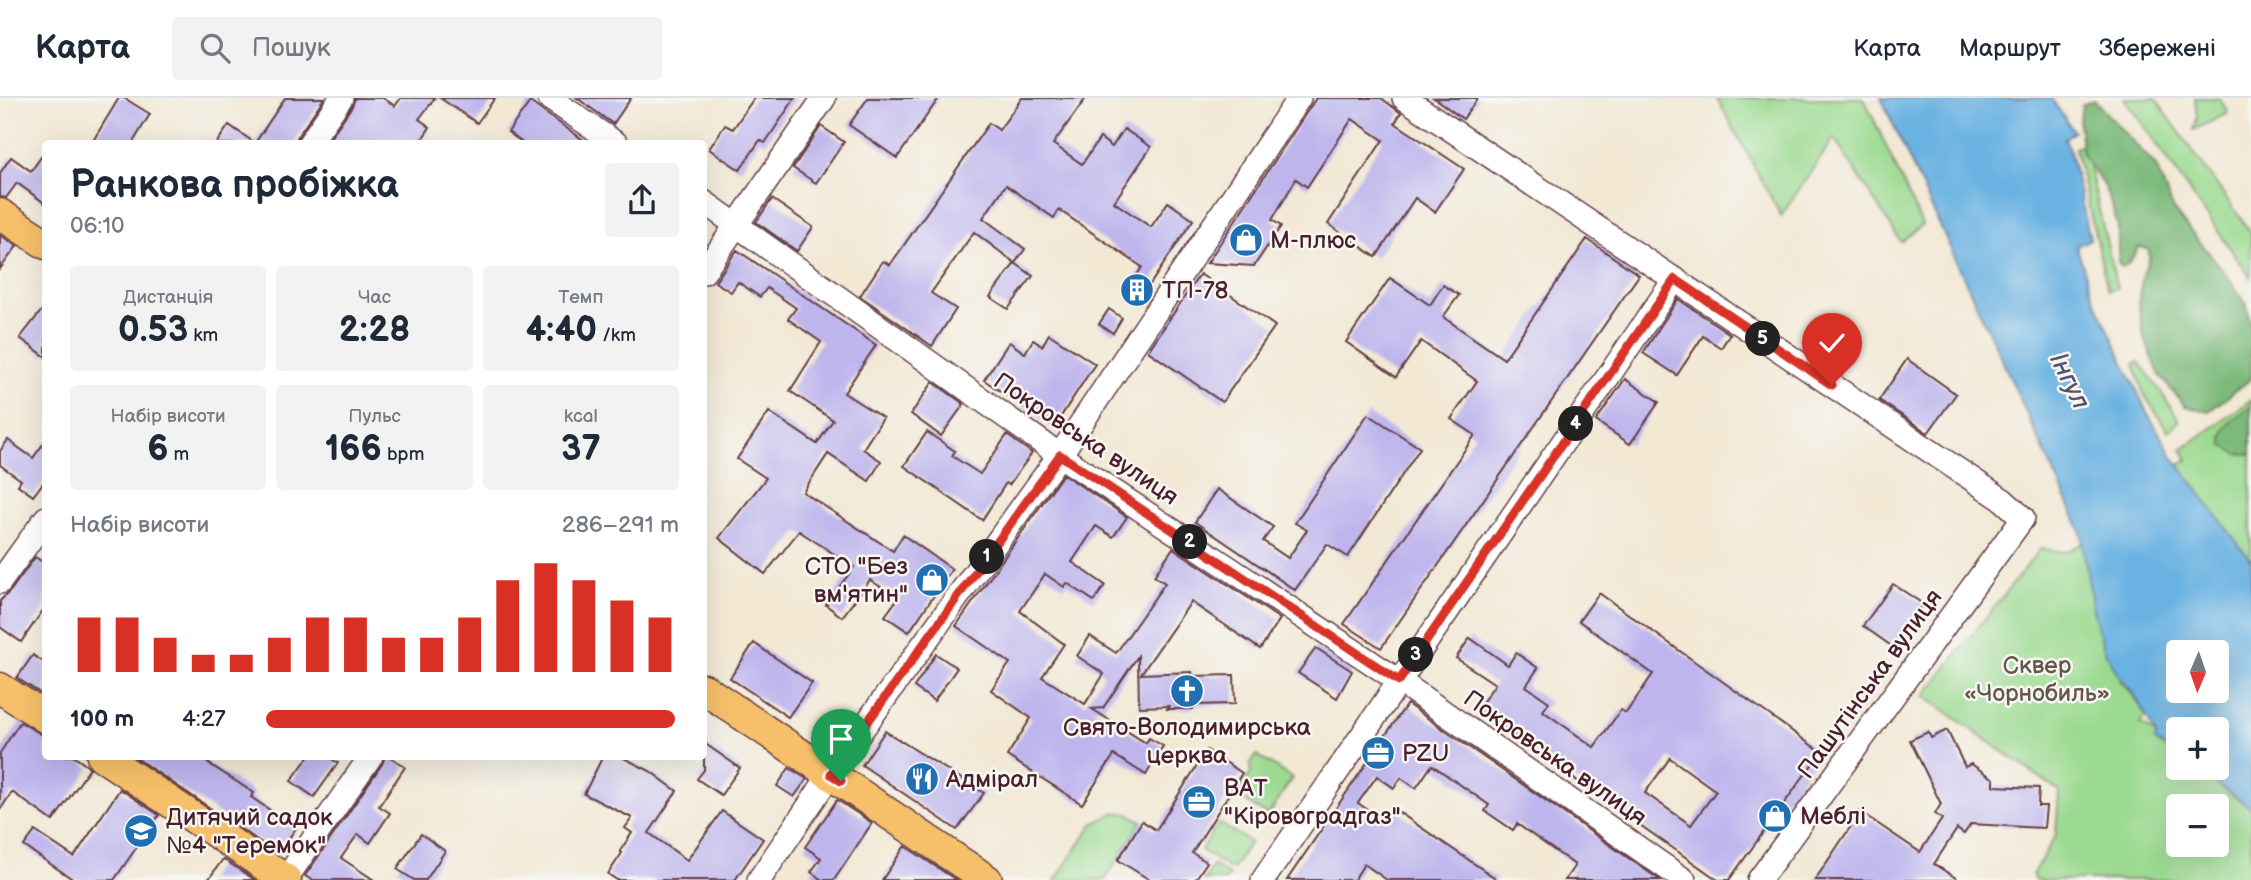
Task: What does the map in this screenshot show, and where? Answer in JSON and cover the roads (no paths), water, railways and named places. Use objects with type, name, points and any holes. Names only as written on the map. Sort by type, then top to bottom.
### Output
[{"type":"main road","points":[[0,214],[42,241]]},
{"type":"main road","points":[[0,688],[42,715]]},
{"type":"main road","points":[[707,691],[987,880]]},
{"type":"main road","points":[[108,760],[285,880]]},
{"type":"street","points":[[312,140],[341,98]]},
{"type":"street","points":[[549,98],[611,140]]},
{"type":"street","points":[[707,268],[824,98]]},
{"type":"street","points":[[759,880],[831,774],[1060,455],[1299,98]]},
{"type":"street","points":[[1263,880],[1675,279],[1404,98]]},
{"type":"street","name":"Покровська вулиця","points":[[707,204],[1060,455],[1399,681],[1684,880]]},
{"type":"street","name":"Пашутінська вулиця","points":[[1675,279],[1996,495],[2023,518],[1759,880]]},
{"type":"street","points":[[0,582],[42,524]]},
{"type":"street","points":[[285,880],[368,760]]},
{"type":"water","name":"Інгул","points":[[1881,98],[2051,98],[2074,132],[2064,139],[2069,147],[2090,239],[2076,246],[2093,296],[2146,410],[2171,454],[2251,561],[2251,808],[2211,780],[2229,780],[2229,717],[2166,717],[2166,748],[2155,741],[2156,735],[2134,694],[2118,675],[2105,651],[2093,611],[2081,531]]},
{"type":"place","name":"М-плюс","points":[[1246,240]]},
{"type":"place","name":"ТП-78","points":[[1137,290]]},
{"type":"place","name":"СТО \"Без вм'ятин\"","points":[[932,580]]},
{"type":"place","name":"Свято-Володимирська церква","points":[[1187,691]]},
{"type":"place","name":"PZU","points":[[1378,753]]},
{"type":"place","name":"Адмірал","points":[[922,779]]},
{"type":"place","name":"ВАТ \"Кіровоградгаз\"","points":[[1199,802]]},
{"type":"place","name":"Меблі","points":[[1775,816]]},
{"type":"place","name":"Дитячий садок №4 \"Теремок\"","points":[[141,831]]},
{"type":"park label","name":"Сквер «Чорнобиль»","points":[[2037,679]]}]
